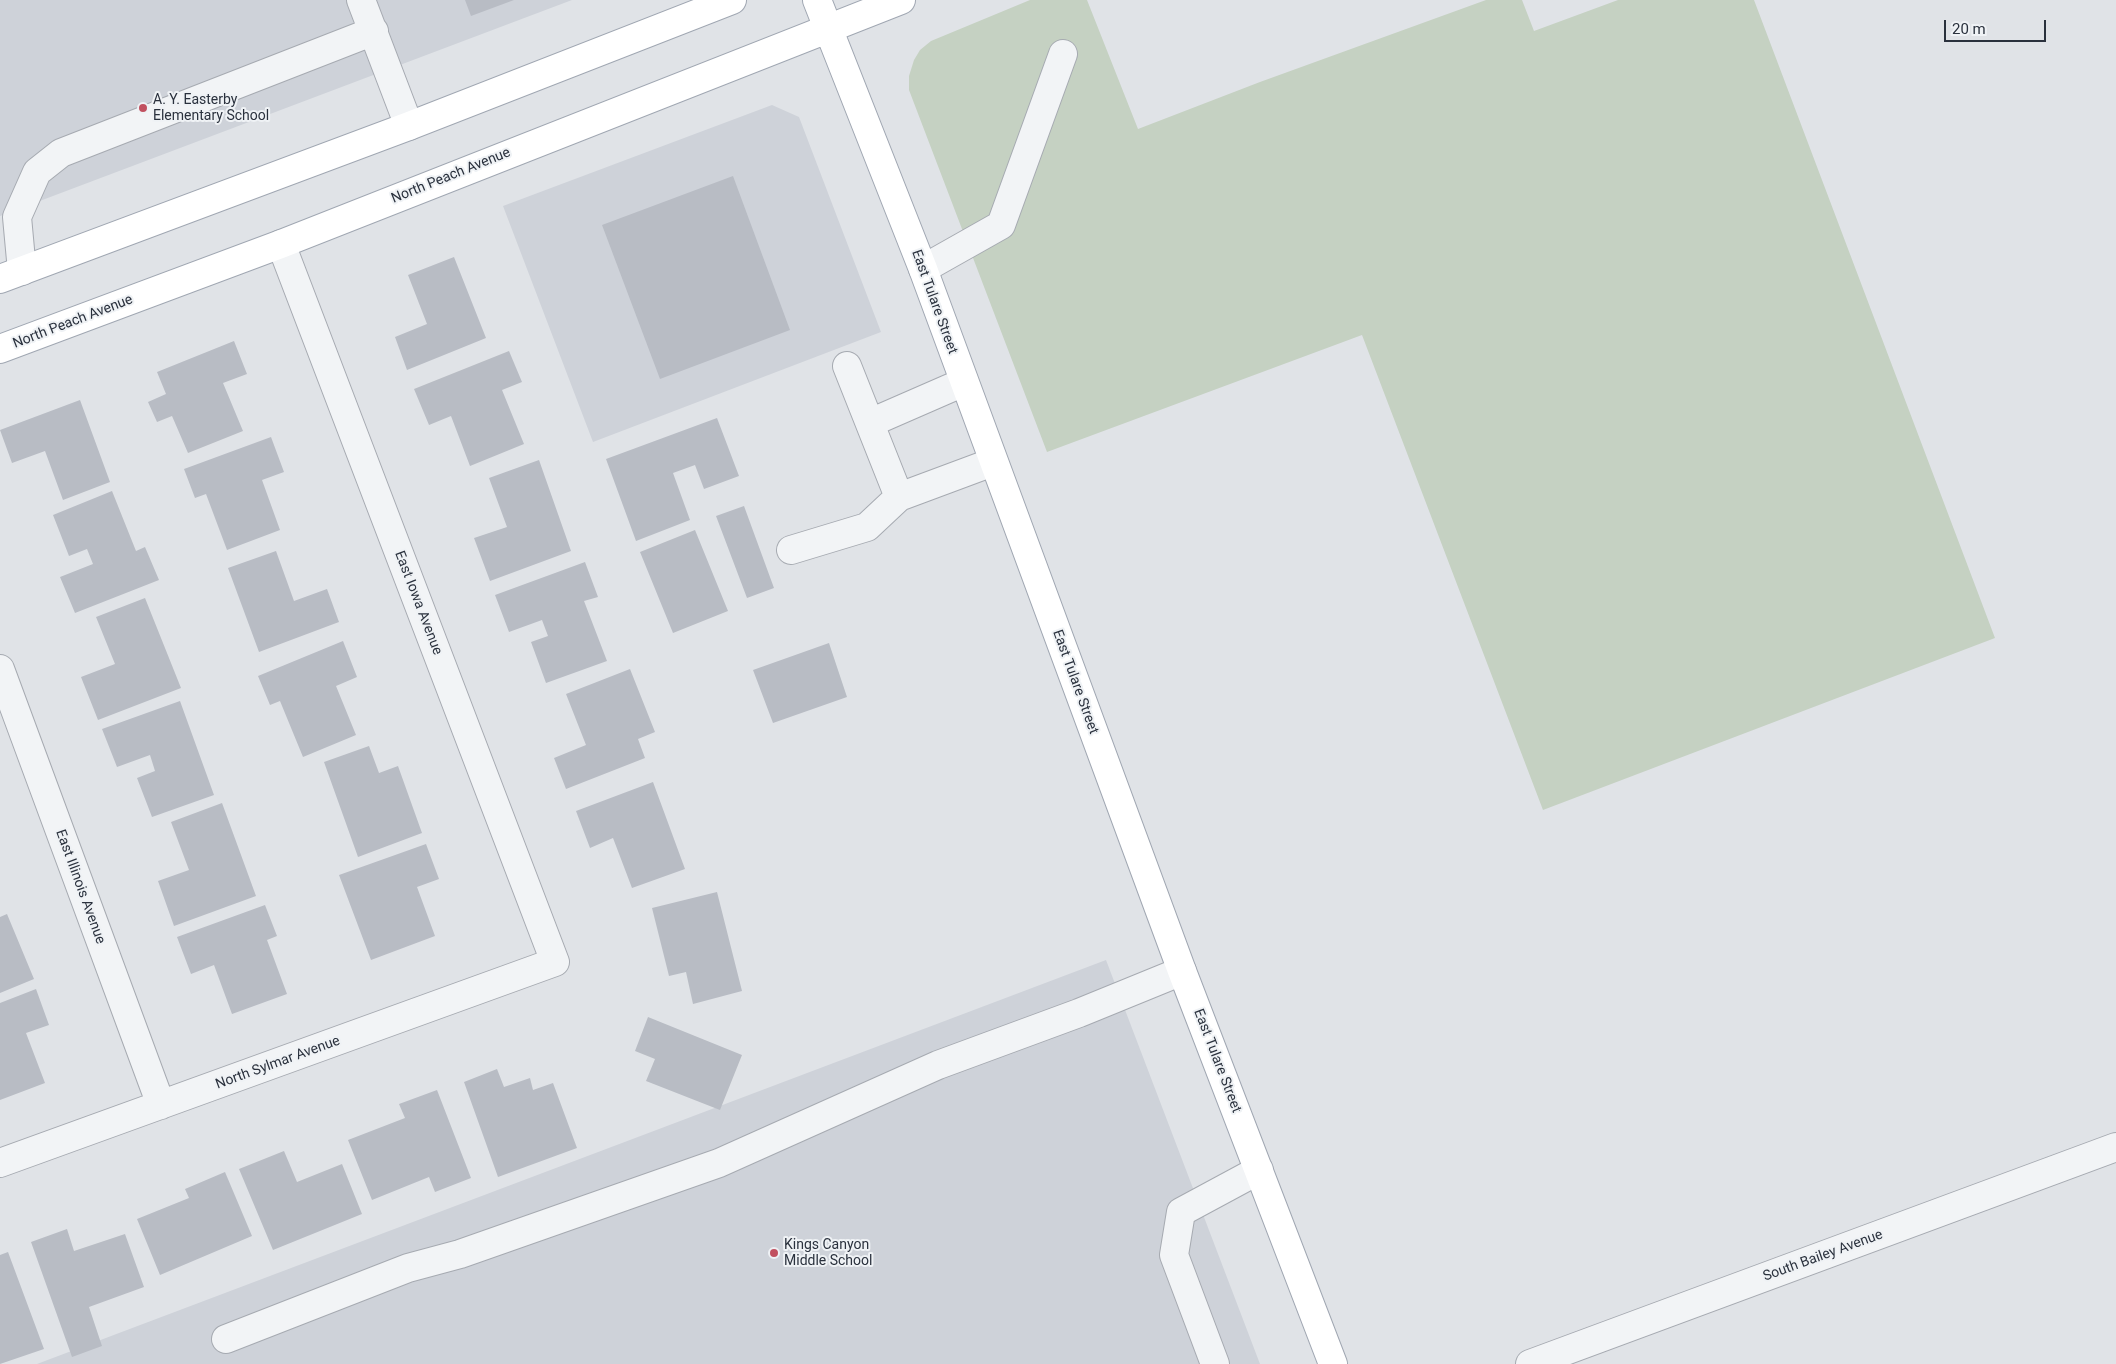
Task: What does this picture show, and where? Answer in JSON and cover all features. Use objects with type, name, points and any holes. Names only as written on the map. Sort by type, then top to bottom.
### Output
[{"type":"main road","points":[[11,275],[409,126],[732,0]]},
{"type":"main road","name":"East Tulare Street","points":[[818,0],[923,270],[1182,971],[1333,1364]]},
{"type":"main road","name":"North Peach Avenue","points":[[0,349],[281,244],[520,149],[829,30],[901,0]]},
{"type":"street","points":[[361,0],[409,126]]},
{"type":"street","points":[[11,275],[17,217],[37,172],[62,153],[374,31]]},
{"type":"street","points":[[923,270],[1001,225],[1063,54]]},
{"type":"street","name":"East Iowa Avenue","points":[[281,244],[556,962]]},
{"type":"street","points":[[847,366],[899,497]]},
{"type":"street","points":[[870,423],[964,382]]},
{"type":"street","points":[[791,550],[867,527],[899,497],[993,462]]},
{"type":"street","name":"East Illinois Avenue","points":[[0,669],[161,1105]]},
{"type":"street","name":"North Sylmar Avenue","points":[[0,1163],[556,962]]},
{"type":"street","points":[[226,1339],[408,1268],[460,1254],[719,1163],[938,1065],[1080,1013],[1182,971]]},
{"type":"street","name":"South Bailey Avenue","points":[[1530,1364],[2116,1147]]},
{"type":"street","points":[[1215,1364],[1174,1255],[1181,1212],[1259,1170]]},
{"type":"shaded area","name":"A. Y. Easterby Elementary School","points":[[0,0],[572,0],[0,216]]},
{"type":"shaded area","points":[[772,105],[799,117],[881,332],[593,442],[503,206]]},
{"type":"shaded area","name":"Kings Canyon Middle School","points":[[1106,960],[1260,1364],[37,1364],[622,1143]]},
{"type":"green space","points":[[1030,0],[1087,0],[1138,129],[1260,82],[1486,0],[1522,0],[1534,31],[1618,0],[1754,0],[1995,638],[1543,810],[1362,335],[1047,452],[909,90],[909,76],[914,60],[920,50],[931,41]]},
{"type":"building","points":[[465,0],[514,0],[471,16]]},
{"type":"building","points":[[733,176],[790,330],[660,379],[602,225]]},
{"type":"building","points":[[454,257],[486,338],[407,370],[395,337],[427,324],[408,275]]},
{"type":"building","points":[[234,341],[247,374],[223,383],[243,431],[188,453],[172,416],[157,422],[148,402],[166,394],[157,372]]},
{"type":"building","points":[[509,351],[522,382],[502,390],[524,444],[470,466],[451,416],[429,425],[414,389]]},
{"type":"building","points":[[80,400],[110,482],[63,500],[45,451],[12,463],[0,430]]},
{"type":"building","points":[[717,418],[739,476],[704,489],[695,465],[673,473],[690,520],[636,541],[606,459]]},
{"type":"building","points":[[271,437],[284,472],[262,480],[280,530],[227,550],[206,494],[195,498],[184,469]]},
{"type":"building","points":[[539,460],[571,551],[490,581],[474,538],[507,527],[489,478]]},
{"type":"building","points":[[112,491],[136,551],[145,547],[159,580],[75,613],[60,577],[93,564],[87,549],[69,556],[53,515]]},
{"type":"building","points":[[744,506],[774,588],[747,598],[716,516]]},
{"type":"building","points":[[695,530],[728,611],[673,633],[640,552]]},
{"type":"building","points":[[276,551],[294,601],[327,589],[339,622],[259,652],[228,568]]},
{"type":"building","points":[[585,562],[598,597],[584,601],[607,661],[546,683],[531,642],[548,636],[542,620],[509,632],[495,595]]},
{"type":"building","points":[[145,598],[181,688],[98,720],[81,677],[115,664],[96,617]]},
{"type":"building","points":[[343,641],[357,677],[336,686],[356,735],[303,757],[280,701],[270,705],[258,676]]},
{"type":"building","points":[[829,643],[847,697],[773,723],[753,670]]},
{"type":"building","points":[[630,669],[655,732],[638,739],[645,758],[566,789],[554,758],[586,745],[566,694]]},
{"type":"building","points":[[180,701],[214,795],[152,817],[137,778],[155,771],[150,755],[117,767],[102,729]]},
{"type":"building","points":[[369,746],[379,773],[398,766],[422,833],[358,857],[324,762]]},
{"type":"building","points":[[653,782],[685,869],[632,888],[613,838],[590,848],[576,811]]},
{"type":"building","points":[[222,803],[256,896],[174,926],[158,881],[189,870],[171,822]]},
{"type":"building","points":[[426,844],[439,879],[417,887],[435,936],[371,960],[339,875]]},
{"type":"building","points":[[717,892],[742,991],[693,1004],[686,972],[669,976],[652,908]]},
{"type":"building","points":[[265,905],[277,936],[267,940],[287,994],[232,1014],[214,965],[191,974],[177,937]]},
{"type":"building","points":[[7,914],[34,979],[0,993],[0,917]]},
{"type":"building","points":[[36,989],[49,1025],[26,1033],[45,1083],[0,1100],[0,1003]]},
{"type":"building","points":[[648,1017],[742,1055],[720,1110],[646,1081],[655,1059],[635,1051]]},
{"type":"building","points":[[497,1069],[504,1087],[530,1078],[533,1090],[553,1083],[577,1148],[498,1177],[464,1082]]},
{"type":"building","points":[[437,1090],[471,1178],[435,1192],[429,1177],[372,1200],[348,1140],[405,1118],[399,1104]]},
{"type":"building","points":[[284,1151],[297,1182],[342,1164],[362,1214],[273,1250],[239,1169]]},
{"type":"building","points":[[225,1172],[252,1236],[160,1275],[137,1219],[189,1198],[185,1189]]},
{"type":"building","points":[[67,1229],[74,1251],[125,1234],[144,1287],[89,1307],[102,1346],[72,1357],[31,1242]]},
{"type":"building","points":[[8,1252],[44,1349],[0,1364],[0,1255]]},
{"type":"place","name":"A. Y. Easterby Elementary School","points":[[143,108]]},
{"type":"place","name":"Kings Canyon Middle School","points":[[774,1253]]}]
